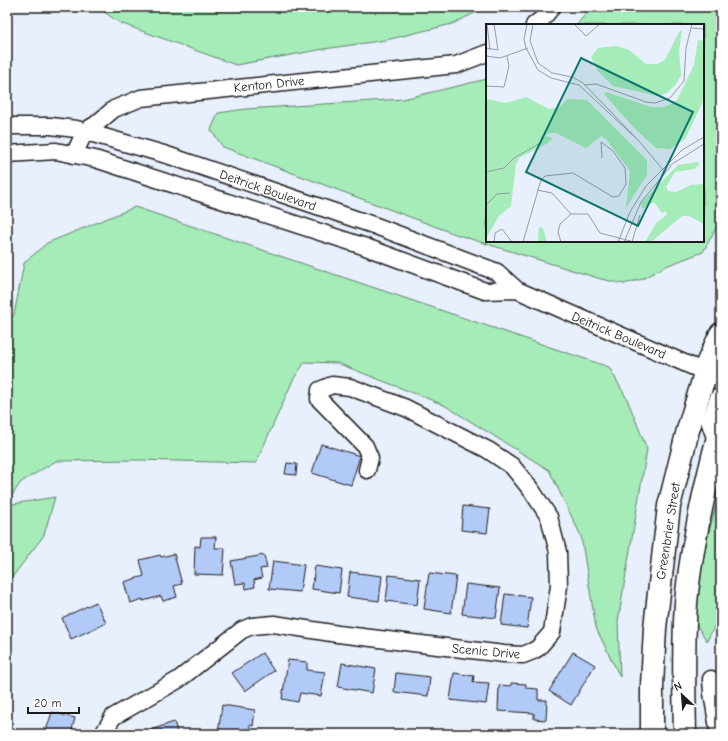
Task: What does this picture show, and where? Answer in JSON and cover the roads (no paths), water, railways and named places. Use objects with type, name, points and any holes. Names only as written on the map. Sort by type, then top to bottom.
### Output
[{"type":"main road","name":"Greenbrier Street","points":[[652,734],[652,686],[655,628],[670,506],[688,430],[713,376],[708,362],[721,334]]},
{"type":"main road","points":[[685,734],[684,656],[686,603],[693,548],[703,492],[720,435],[713,423],[721,399]]},
{"type":"street","points":[[535,24],[543,18],[552,7]]},
{"type":"street","name":"Kenton Drive","points":[[85,131],[95,125],[114,109],[141,98],[456,65],[486,53]]},
{"type":"street","name":"Deitrick Boulevard","points":[[7,126],[51,126],[85,131],[166,155],[376,226],[497,272],[517,290],[713,376]]},
{"type":"street","points":[[74,155],[85,131]]},
{"type":"street","name":"Deitrick Boulevard","points":[[7,154],[56,150],[95,159],[363,246],[486,291],[517,290]]},
{"type":"street","name":"Scenic Drive","points":[[103,734],[113,717],[178,680],[242,630],[252,626],[274,624],[338,634],[504,654],[523,655],[533,652],[538,648],[552,632],[559,586],[558,552],[549,517],[532,491],[512,466],[488,450],[406,408],[350,387],[332,385],[320,390],[319,399],[365,446],[370,458],[367,470]]},
{"type":"street","points":[[711,679],[719,734]]}]
